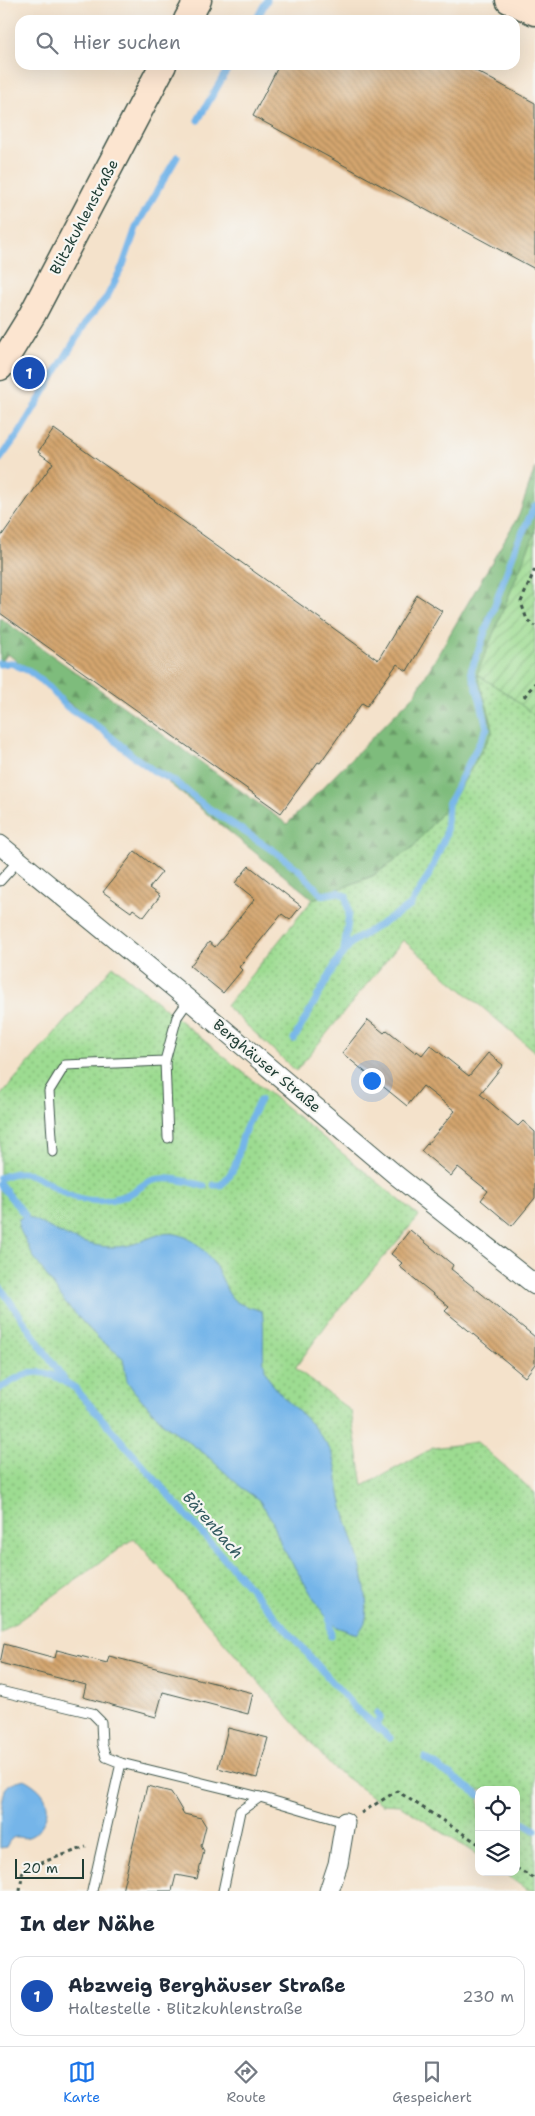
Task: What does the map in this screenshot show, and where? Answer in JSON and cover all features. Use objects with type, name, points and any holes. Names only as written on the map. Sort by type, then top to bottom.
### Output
[{"type":"main road","points":[[190,15],[198,0]]},
{"type":"main road","points":[[509,0],[535,12]]},
{"type":"main road","name":"Blitzkuhlenstraße","points":[[0,367],[32,315],[160,70]]},
{"type":"street","name":"Berghäuser Straße","points":[[0,845],[189,1000],[397,1176],[535,1285]]},
{"type":"street","points":[[329,1891],[338,1864],[345,1822]]},
{"type":"lane","points":[[0,881],[19,860]]},
{"type":"lane","points":[[168,1138],[165,1061],[177,1017],[189,1000]]},
{"type":"lane","points":[[53,1152],[49,1091],[65,1066],[165,1061]]},
{"type":"lane","points":[[0,1691],[92,1713],[101,1722],[102,1744],[106,1757],[121,1763],[260,1797],[345,1822]]},
{"type":"lane","points":[[92,1891],[121,1763]]},
{"type":"lane","points":[[223,1891],[240,1811],[260,1797]]},
{"type":"path","points":[[535,568],[521,602],[527,620],[535,626]]},
{"type":"path","points":[[524,697],[535,683]]},
{"type":"path","points":[[345,1822],[398,1791],[475,1841]]},
{"type":"path","points":[[20,1891],[23,1870],[103,1840]]},
{"type":"path","points":[[520,1870],[535,1878]]},
{"type":"green space","points":[[535,468],[535,532],[477,674],[491,720],[492,733],[456,795],[413,847],[372,876],[313,899],[8,654],[0,663],[0,618],[287,824],[415,694],[519,515]]},
{"type":"green space","points":[[535,532],[535,716],[509,695],[477,674]]},
{"type":"green space","points":[[477,674],[509,695],[535,716],[535,1052],[403,940],[296,1071],[226,1006],[313,899],[373,876],[413,847],[491,720]]},
{"type":"green space","points":[[113,966],[419,1216],[329,1321],[295,1368],[351,1411],[363,1486],[433,1448],[477,1442],[535,1493],[535,1891],[526,1889],[508,1876],[520,1876],[520,1786],[475,1786],[475,1853],[400,1805],[382,1804],[332,1767],[134,1538],[0,1634],[0,1096]]},
{"type":"water","points":[[25,1215],[60,1233],[98,1246],[125,1246],[167,1233],[183,1236],[196,1243],[207,1254],[234,1300],[262,1311],[264,1362],[267,1375],[279,1392],[316,1430],[334,1458],[341,1499],[362,1575],[367,1605],[364,1625],[357,1634],[336,1627],[323,1613],[282,1547],[272,1520],[259,1500],[242,1488],[205,1454],[163,1423],[134,1391],[127,1381],[123,1358],[98,1338],[66,1304],[33,1256],[18,1226],[19,1219]]},
{"type":"water","points":[[24,1779],[37,1788],[45,1798],[47,1810],[45,1817],[42,1825],[33,1835],[15,1837],[6,1847],[0,1848],[4,1793],[10,1784]]},
{"type":"building","points":[[276,70],[474,70],[535,103],[535,269],[253,116]]},
{"type":"building","points":[[54,429],[378,660],[417,595],[442,611],[407,671],[397,664],[367,706],[362,703],[320,763],[318,762],[281,813],[0,613],[0,538],[53,463],[38,452]]},
{"type":"building","points":[[135,851],[162,872],[149,888],[160,896],[144,917],[133,909],[131,912],[103,892]]},
{"type":"building","points":[[249,866],[301,906],[290,920],[282,914],[239,967],[242,970],[223,993],[190,966],[209,942],[215,947],[255,899],[235,883]]},
{"type":"building","points":[[368,1020],[384,1033],[387,1030],[416,1053],[417,1051],[422,1055],[430,1045],[469,1076],[488,1053],[503,1065],[480,1094],[518,1126],[523,1121],[535,1132],[535,1198],[512,1226],[481,1200],[488,1191],[458,1167],[451,1176],[421,1151],[455,1111],[423,1086],[407,1106],[342,1053]]},
{"type":"building","points":[[410,1230],[453,1265],[451,1269],[535,1337],[535,1364],[525,1377],[445,1311],[449,1307],[399,1266],[402,1263],[391,1254]]},
{"type":"building","points":[[4,1644],[55,1658],[57,1650],[107,1663],[109,1656],[253,1693],[248,1714],[163,1692],[156,1717],[83,1697],[86,1685],[0,1663]]},
{"type":"building","points":[[228,1728],[268,1738],[257,1778],[218,1768]]},
{"type":"building","points":[[147,1786],[171,1792],[184,1814],[201,1818],[206,1826],[201,1846],[204,1851],[197,1879],[176,1875],[172,1891],[122,1891]]},
{"type":"waterway","points":[[259,15],[267,0]]},
{"type":"waterway","points":[[198,120],[227,70]]},
{"type":"waterway","points":[[0,459],[19,433],[88,319],[107,297],[123,265],[137,225],[177,157]]},
{"type":"waterway","points":[[294,1039],[339,958],[352,942],[410,906],[430,873],[446,834],[448,804],[487,728],[471,671],[516,546],[535,506]]},
{"type":"waterway","points":[[0,664],[11,663],[29,671],[47,685],[67,707],[103,730],[132,755],[154,771],[174,781],[205,806],[298,869],[322,895],[338,892],[346,896],[349,914],[344,950]]},
{"type":"waterway","points":[[214,1185],[221,1185],[231,1173],[245,1131],[260,1100]]},
{"type":"waterway","points":[[0,1178],[22,1173],[32,1175],[78,1198],[98,1201],[125,1196],[148,1182],[160,1179],[179,1180],[204,1186]]},
{"type":"waterway","points":[[0,1184],[25,1215]]},
{"type":"waterway","points":[[0,1287],[65,1381]]},
{"type":"waterway","name":"Bärenbach","points":[[0,1388],[21,1376],[37,1372],[54,1376],[75,1388],[355,1708],[390,1738]]},
{"type":"waterway","points":[[329,1612],[331,1636]]},
{"type":"waterway","points":[[376,1725],[380,1717],[377,1713]]},
{"type":"waterway","name":"Bärenbach","points":[[425,1758],[475,1792]]},
{"type":"waterway","name":"Bärenbach","points":[[520,1821],[535,1830]]},
{"type":"place","name":"Abzweig Berghäuser Straße","points":[[29,373]]}]
